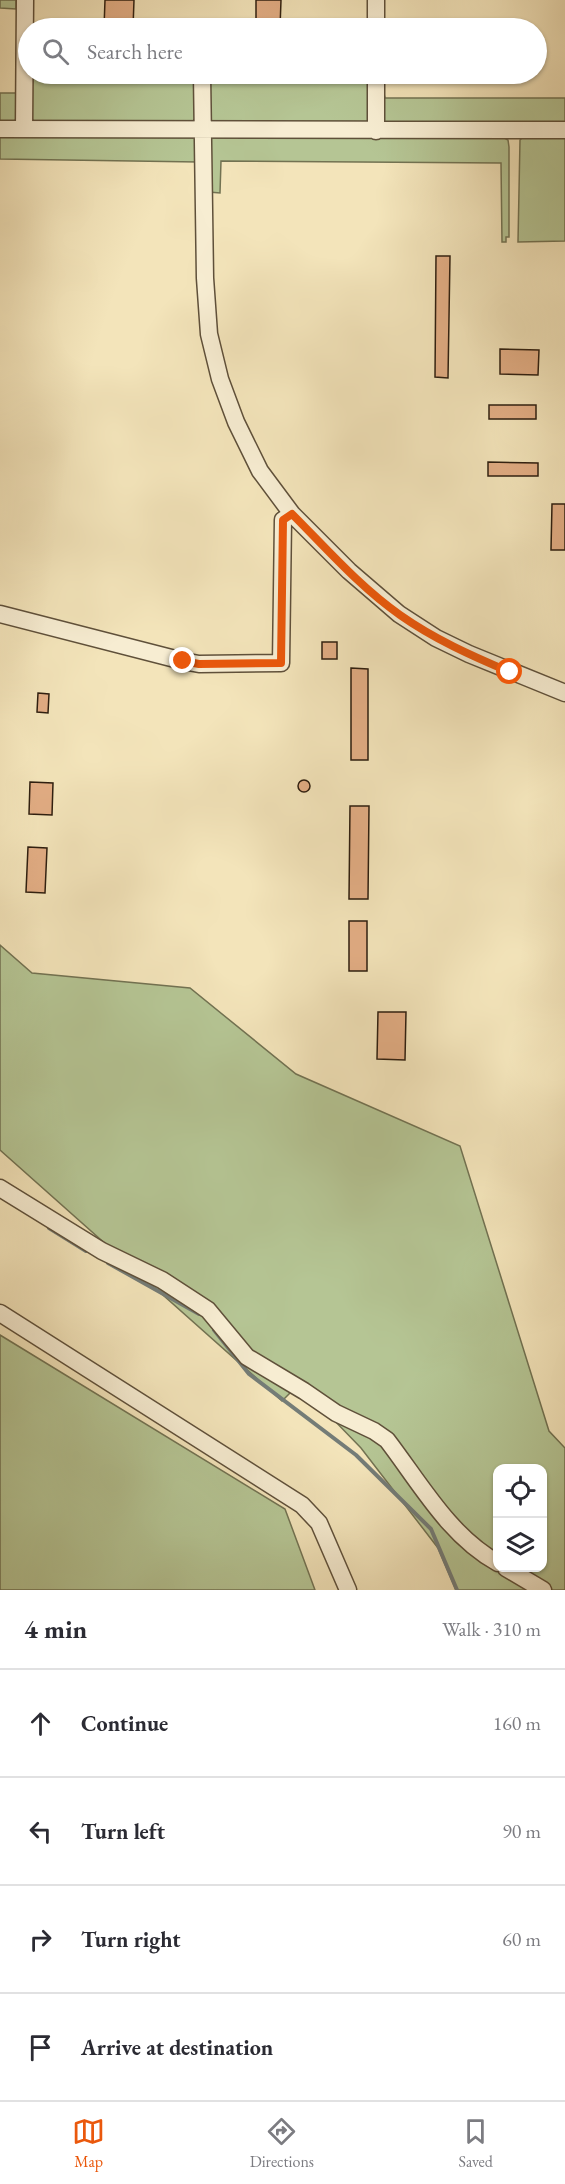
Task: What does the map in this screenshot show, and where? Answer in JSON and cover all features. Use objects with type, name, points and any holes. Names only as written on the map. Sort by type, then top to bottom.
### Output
[{"type":"street","points":[[25,0],[26,18]]},
{"type":"street","points":[[376,0],[376,18]]},
{"type":"street","points":[[24,129],[26,84]]},
{"type":"street","points":[[202,84],[205,278],[209,334],[220,379],[236,422],[260,471],[292,514],[349,571],[399,614],[436,638],[565,693]]},
{"type":"street","points":[[376,84],[376,131]]},
{"type":"street","points":[[0,129],[565,130]]},
{"type":"street","points":[[0,614],[199,664],[281,663],[283,520],[292,514]]},
{"type":"street","points":[[0,1188],[102,1251],[162,1280],[208,1310],[247,1357],[336,1413],[380,1434],[461,1535],[493,1559]]},
{"type":"street","points":[[0,1313],[302,1504],[319,1523],[348,1590]]},
{"type":"street","points":[[513,1572],[543,1590]]},
{"type":"green space","points":[[0,0],[16,0],[16,9],[0,8]]},
{"type":"green space","points":[[30,84],[197,84],[195,123],[31,122]]},
{"type":"green space","points":[[209,84],[371,84],[369,124],[213,125],[208,121],[207,86]]},
{"type":"green space","points":[[381,84],[385,98],[565,98],[565,126],[382,123]]},
{"type":"green space","points":[[0,93],[21,93],[17,122],[0,124]]},
{"type":"green space","points":[[188,133],[197,139],[198,162],[0,159],[0,134]]},
{"type":"green space","points":[[211,136],[501,136],[508,140],[509,147],[509,237],[506,237],[506,242],[502,242],[501,163],[221,161],[220,193],[209,192]]},
{"type":"green space","points":[[565,136],[565,241],[518,242],[520,140],[523,137]]},
{"type":"green space","points":[[0,945],[32,973],[190,988],[296,1074],[460,1146],[549,1431],[565,1448],[565,1590],[456,1590],[438,1548],[361,1448],[299,1384],[282,1401],[0,1150]]},
{"type":"green space","points":[[0,1335],[285,1509],[315,1590],[0,1590]]},
{"type":"building","points":[[105,0],[134,0],[133,18],[104,18]]},
{"type":"building","points":[[256,0],[281,0],[280,18],[256,18]]},
{"type":"building","points":[[436,256],[450,256],[448,378],[435,377]]},
{"type":"building","points":[[500,349],[539,350],[538,375],[500,374]]},
{"type":"building","points":[[489,405],[536,405],[536,419],[489,419]]},
{"type":"building","points":[[488,462],[538,463],[538,476],[488,476]]},
{"type":"building","points":[[552,504],[565,504],[565,550],[551,550]]},
{"type":"building","points":[[322,642],[337,642],[337,659],[322,659]]},
{"type":"building","points":[[351,668],[368,669],[368,760],[351,760]]},
{"type":"building","points":[[38,693],[49,694],[48,713],[37,712]]},
{"type":"building","points":[[306,780],[310,786],[306,792],[302,792],[298,784]]},
{"type":"building","points":[[30,782],[53,783],[52,815],[29,814]]},
{"type":"building","points":[[350,806],[369,806],[368,899],[349,899]]},
{"type":"building","points":[[28,847],[47,848],[45,893],[26,892]]},
{"type":"building","points":[[349,921],[367,921],[367,971],[349,971]]},
{"type":"building","points":[[378,1012],[406,1012],[405,1060],[377,1059]]},
{"type":"waterway","points":[[49,1228],[86,1251]]},
{"type":"waterway","points":[[108,1263],[199,1314]]},
{"type":"waterway","points":[[214,1330],[249,1374],[356,1455],[431,1529],[457,1590]]},
{"type":"route","points":[[183,661],[199,664],[281,663],[283,520],[292,514],[349,571],[399,614],[436,638],[510,672]]}]
